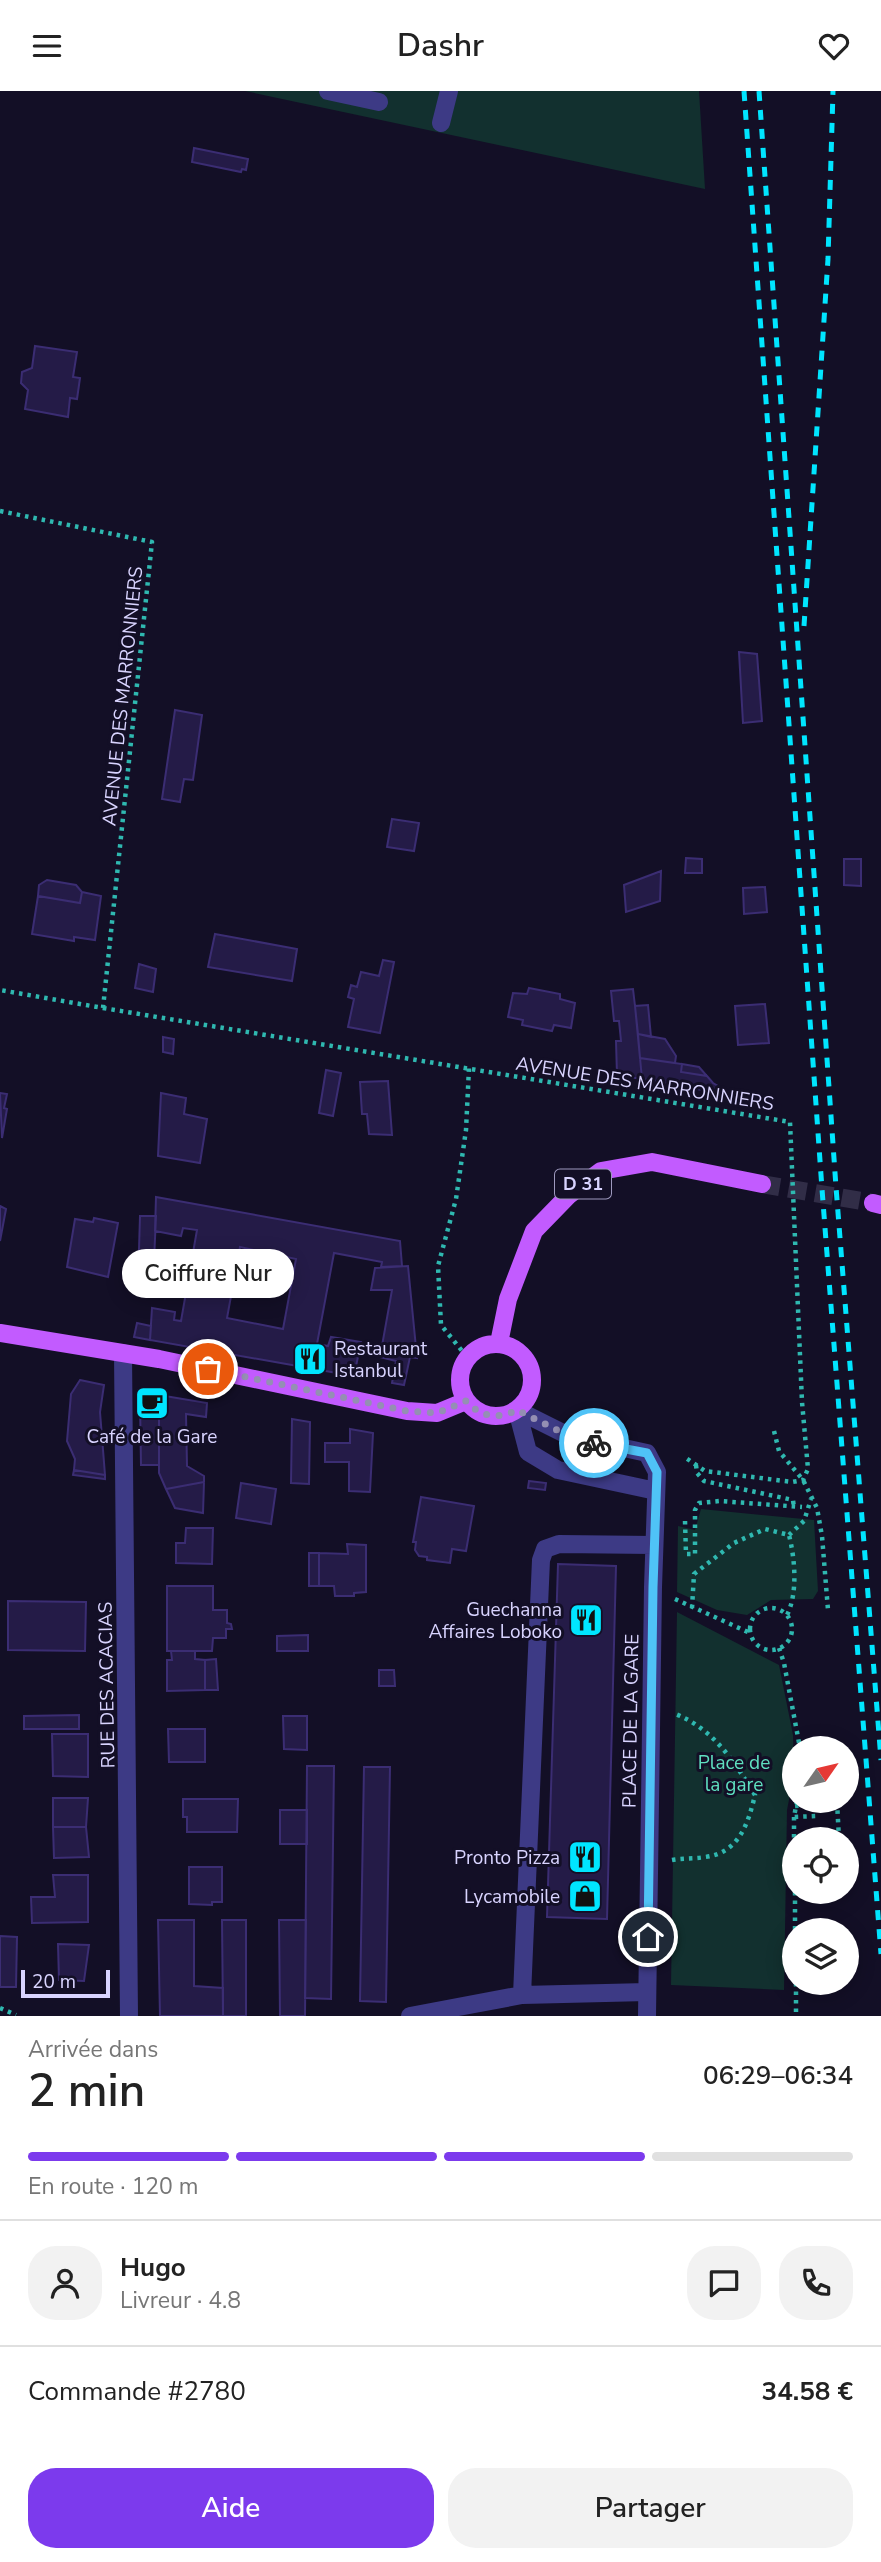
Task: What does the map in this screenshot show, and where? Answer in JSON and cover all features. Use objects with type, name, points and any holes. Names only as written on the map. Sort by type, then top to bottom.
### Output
[{"type":"main road","name":"D 31","points":[[499,1343],[508,1299],[534,1231],[569,1195],[601,1171],[652,1161],[762,1184]]},
{"type":"main road","points":[[0,1333],[123,1353],[407,1411],[437,1413],[466,1401]]},
{"type":"main road","points":[[499,1343],[519,1352],[532,1370],[531,1393],[517,1410],[495,1417],[474,1409],[466,1401],[459,1379],[467,1357],[476,1349],[499,1343]]},
{"type":"street","points":[[328,91],[379,102]]},
{"type":"street","points":[[441,123],[449,91]]},
{"type":"street","name":"RUE DES ACACIAS","points":[[123,1353],[129,2016]]},
{"type":"street","points":[[517,1410],[528,1452],[558,1471],[656,1491]]},
{"type":"street","name":"PLACE DE LA GARE","points":[[517,1410],[569,1436],[647,1453],[657,1472],[647,2016]]},
{"type":"street","points":[[522,1995],[541,1560],[545,1549],[559,1544],[654,1545]]},
{"type":"street","points":[[410,2016],[522,1995],[647,1992]]},
{"type":"path","name":"AVENUE DES MARRONNIERS","points":[[0,511],[152,542],[103,1008]]},
{"type":"path","name":"AVENUE DES MARRONNIERS","points":[[0,990],[790,1122],[807,1469],[803,1480]]},
{"type":"path","points":[[467,1357],[440,1325],[438,1266],[456,1199],[466,1130],[469,1068]]},
{"type":"path","points":[[774,1431],[779,1451],[803,1480],[817,1508],[828,1610]]},
{"type":"path","points":[[686,1458],[705,1471],[792,1482],[803,1480]]},
{"type":"path","points":[[696,1465],[697,1473],[704,1481],[793,1500],[794,1508]]},
{"type":"path","points":[[789,1535],[804,1521],[811,1498]]},
{"type":"path","points":[[695,1522],[685,1521],[686,1554],[695,1553],[695,1522],[695,1510],[699,1503],[720,1501],[802,1507]]},
{"type":"path","points":[[692,1608],[694,1574],[734,1543],[765,1529],[789,1535]]},
{"type":"path","points":[[787,1615],[793,1603],[793,1551],[789,1535]]},
{"type":"path","points":[[653,1587],[692,1608],[751,1633]]},
{"type":"path","points":[[778,1609],[787,1615],[791,1633],[787,1643],[770,1649],[761,1647],[754,1641],[751,1633],[754,1616],[761,1610],[778,1609]]},
{"type":"path","points":[[779,1648],[798,1736]]},
{"type":"path","points":[[649,1860],[705,1857],[733,1847],[748,1824],[755,1795],[721,1744],[675,1713],[651,1710]]},
{"type":"path","points":[[794,1827],[795,1813]]},
{"type":"path","points":[[794,1817],[817,1816]]},
{"type":"path","points":[[796,1995],[796,2016]]},
{"type":"path","points":[[0,2008],[16,2015]]},
{"type":"green space","points":[[245,91],[699,91],[705,189]]},
{"type":"green space","points":[[701,1509],[814,1520],[818,1591],[813,1599],[771,1600],[747,1615],[717,1610],[677,1592],[678,1526],[695,1530]]},
{"type":"green space","name":"Place de la gare","points":[[677,1612],[779,1665],[793,1736],[782,1736],[782,1813],[787,1813],[787,1827],[782,1827],[782,1904],[785,1904],[785,1918],[782,1918],[782,1990],[671,1985]]},
{"type":"building","points":[[194,148],[248,159],[246,170],[242,169],[241,172],[192,162]]},
{"type":"building","points":[[35,346],[77,352],[73,377],[80,378],[77,399],[70,398],[68,417],[25,409],[28,390],[21,383],[22,372],[32,368]]},
{"type":"building","points":[[739,652],[757,654],[762,721],[743,723]]},
{"type":"building","points":[[175,710],[202,715],[193,780],[184,779],[180,802],[162,799]]},
{"type":"building","points":[[392,819],[419,823],[414,851],[387,847]]},
{"type":"building","points":[[686,858],[702,859],[702,873],[685,873]]},
{"type":"building","points":[[844,859],[861,859],[861,886],[844,885]]},
{"type":"building","points":[[661,871],[660,901],[626,912],[624,885]]},
{"type":"building","points":[[47,880],[76,885],[82,892],[80,903],[38,896],[39,885]]},
{"type":"building","points":[[765,887],[767,912],[744,914],[743,888]]},
{"type":"building","points":[[82,892],[101,896],[95,940],[74,937],[74,941],[32,934],[38,896],[80,903]]},
{"type":"building","points":[[215,934],[297,949],[292,981],[208,967]]},
{"type":"building","points":[[383,960],[394,962],[380,1033],[348,1027],[354,999],[348,997],[351,985],[357,987],[361,972],[379,976]]},
{"type":"building","points":[[139,964],[156,969],[153,992],[135,988]]},
{"type":"building","points":[[529,988],[560,994],[560,999],[575,1003],[571,1028],[554,1025],[552,1031],[522,1025],[523,1020],[508,1017],[513,993],[527,994]]},
{"type":"building","points":[[633,989],[642,1079],[617,1075],[616,1041],[621,1041],[619,1021],[614,1021],[611,991]]},
{"type":"building","points":[[765,1004],[769,1043],[738,1045],[735,1006]]},
{"type":"building","points":[[648,1005],[651,1037],[638,1034],[635,1006]]},
{"type":"building","points":[[638,1034],[665,1039],[676,1056],[675,1063],[640,1058]]},
{"type":"building","points":[[163,1037],[174,1039],[173,1054],[163,1052]]},
{"type":"building","points":[[640,1058],[682,1064],[681,1072],[707,1076],[713,1083],[735,1096],[642,1079]]},
{"type":"building","points":[[682,1064],[699,1067],[707,1076],[681,1072]]},
{"type":"building","points":[[326,1070],[341,1073],[333,1116],[319,1113]]},
{"type":"building","points":[[388,1081],[392,1135],[369,1134],[367,1114],[362,1114],[360,1082]]},
{"type":"building","points":[[0,1093],[7,1094],[2,1138]]},
{"type":"building","points":[[161,1093],[186,1098],[184,1114],[207,1119],[200,1163],[158,1156]]},
{"type":"building","points":[[156,1197],[400,1241],[402,1266],[381,1267],[382,1262],[334,1253],[317,1344],[328,1346],[331,1337],[361,1342],[354,1376],[150,1340],[152,1308],[175,1312],[174,1320],[181,1321],[197,1230],[183,1228],[181,1236],[155,1231]],"holes":[[[240,1247],[296,1259],[283,1329],[227,1318]]]},
{"type":"building","points":[[0,1206],[6,1209],[0,1241]]},
{"type":"building","points":[[140,1216],[156,1216],[153,1284],[138,1283]]},
{"type":"building","points":[[94,1218],[118,1223],[108,1277],[67,1267],[75,1219],[93,1222]]},
{"type":"building","points":[[408,1266],[417,1358],[410,1357],[404,1385],[392,1383],[396,1361],[380,1357],[392,1290],[371,1290],[375,1268]]},
{"type":"building","points":[[137,1323],[151,1326],[150,1340],[134,1337]]},
{"type":"building","points":[[80,1380],[104,1385],[100,1412],[105,1475],[74,1470],[75,1459],[67,1441],[71,1394]]},
{"type":"building","points":[[152,1393],[159,1395],[159,1465],[141,1465],[140,1402]]},
{"type":"building","points":[[159,1395],[207,1403],[206,1417],[186,1414],[187,1466],[204,1476],[204,1482],[166,1489],[159,1473]]},
{"type":"building","points":[[292,1419],[310,1422],[309,1484],[291,1483]]},
{"type":"building","points":[[350,1429],[373,1433],[370,1492],[349,1491],[349,1462],[325,1462],[325,1443],[350,1443]]},
{"type":"building","points":[[74,1470],[105,1475],[105,1479],[73,1475]]},
{"type":"building","points":[[529,1481],[546,1483],[545,1490],[528,1488]]},
{"type":"building","points":[[204,1482],[203,1513],[175,1508],[166,1489]]},
{"type":"building","points":[[241,1483],[276,1489],[271,1524],[236,1518]]},
{"type":"building","points":[[421,1497],[474,1506],[466,1551],[452,1549],[450,1563],[427,1560],[427,1557],[419,1556],[415,1550],[416,1542],[413,1542]]},
{"type":"building","points":[[186,1528],[213,1528],[212,1564],[176,1563],[176,1543],[185,1543]]},
{"type":"building","points":[[347,1544],[366,1545],[366,1592],[354,1593],[354,1596],[335,1596],[334,1586],[319,1586],[319,1553],[348,1554]]},
{"type":"building","points":[[309,1553],[319,1553],[319,1586],[309,1586]]},
{"type":"building","points":[[558,1564],[616,1566],[607,1919],[547,1917]]},
{"type":"building","points":[[167,1586],[213,1586],[213,1610],[227,1610],[227,1623],[231,1624],[232,1629],[226,1629],[226,1638],[213,1638],[212,1651],[167,1651]]},
{"type":"building","points":[[8,1601],[86,1602],[85,1651],[8,1650]]},
{"type":"building","points":[[308,1635],[308,1651],[277,1651],[277,1636]]},
{"type":"building","points":[[171,1651],[195,1651],[195,1659],[205,1660],[205,1690],[167,1691],[167,1660],[172,1660]]},
{"type":"building","points":[[216,1659],[218,1690],[205,1690],[205,1660]]},
{"type":"building","points":[[379,1670],[394,1670],[395,1686],[379,1686]]},
{"type":"building","points":[[79,1715],[79,1729],[24,1729],[24,1716]]},
{"type":"building","points":[[283,1716],[307,1716],[307,1750],[284,1749]]},
{"type":"building","points":[[168,1729],[205,1729],[205,1762],[169,1762]]},
{"type":"building","points":[[52,1734],[88,1734],[88,1777],[53,1776]]},
{"type":"building","points":[[307,1766],[334,1766],[331,1999],[305,1998]]},
{"type":"building","points":[[364,1767],[390,1767],[386,2002],[360,2001]]},
{"type":"building","points":[[53,1798],[88,1798],[86,1827],[53,1827]]},
{"type":"building","points":[[183,1799],[238,1799],[237,1832],[187,1832],[187,1817],[183,1817]]},
{"type":"building","points":[[280,1810],[307,1810],[307,1844],[280,1844]]},
{"type":"building","points":[[53,1827],[86,1827],[89,1857],[54,1858]]},
{"type":"building","points":[[189,1867],[222,1867],[222,1902],[212,1902],[212,1905],[189,1904]]},
{"type":"building","points":[[53,1875],[88,1875],[88,1922],[32,1923],[31,1897],[55,1897]]},
{"type":"building","points":[[158,1920],[194,1920],[194,1986],[223,1988],[223,2016],[160,2016]]},
{"type":"building","points":[[222,1920],[246,1920],[246,2016],[223,2016]]},
{"type":"building","points":[[279,1920],[306,1920],[305,2016],[280,2016]]},
{"type":"building","points":[[0,1936],[17,1937],[16,1987],[0,1987]]},
{"type":"building","points":[[58,1944],[89,1945],[84,1981],[59,1980]]},
{"type":"tunnel","points":[[762,1184],[873,1203]]},
{"type":"railway","points":[[744,91],[822,1189],[881,1954]]},
{"type":"railway","points":[[759,91],[836,1187],[881,1760]]},
{"type":"railway","points":[[804,626],[828,259],[833,91]]},
{"type":"way so far","points":[[208,1369],[407,1411],[437,1413],[466,1401],[484,1415],[495,1417],[517,1410],[569,1436],[594,1443]]},
{"type":"place","name":"Restaurant Istanbul","points":[[310,1359]]},
{"type":"place","name":"Coiffure Nur","points":[[208,1369]]},
{"type":"place","name":"Café de la Gare","points":[[152,1403]]},
{"type":"place","name":"Guechanna Affaires Loboko","points":[[586,1620]]},
{"type":"place","name":"Pronto Pizza","points":[[585,1857]]},
{"type":"place","name":"Lycamobile","points":[[585,1896]]},
{"type":"route","points":[[594,1443],[647,1453],[657,1472],[654,1517],[648,1937]]}]
